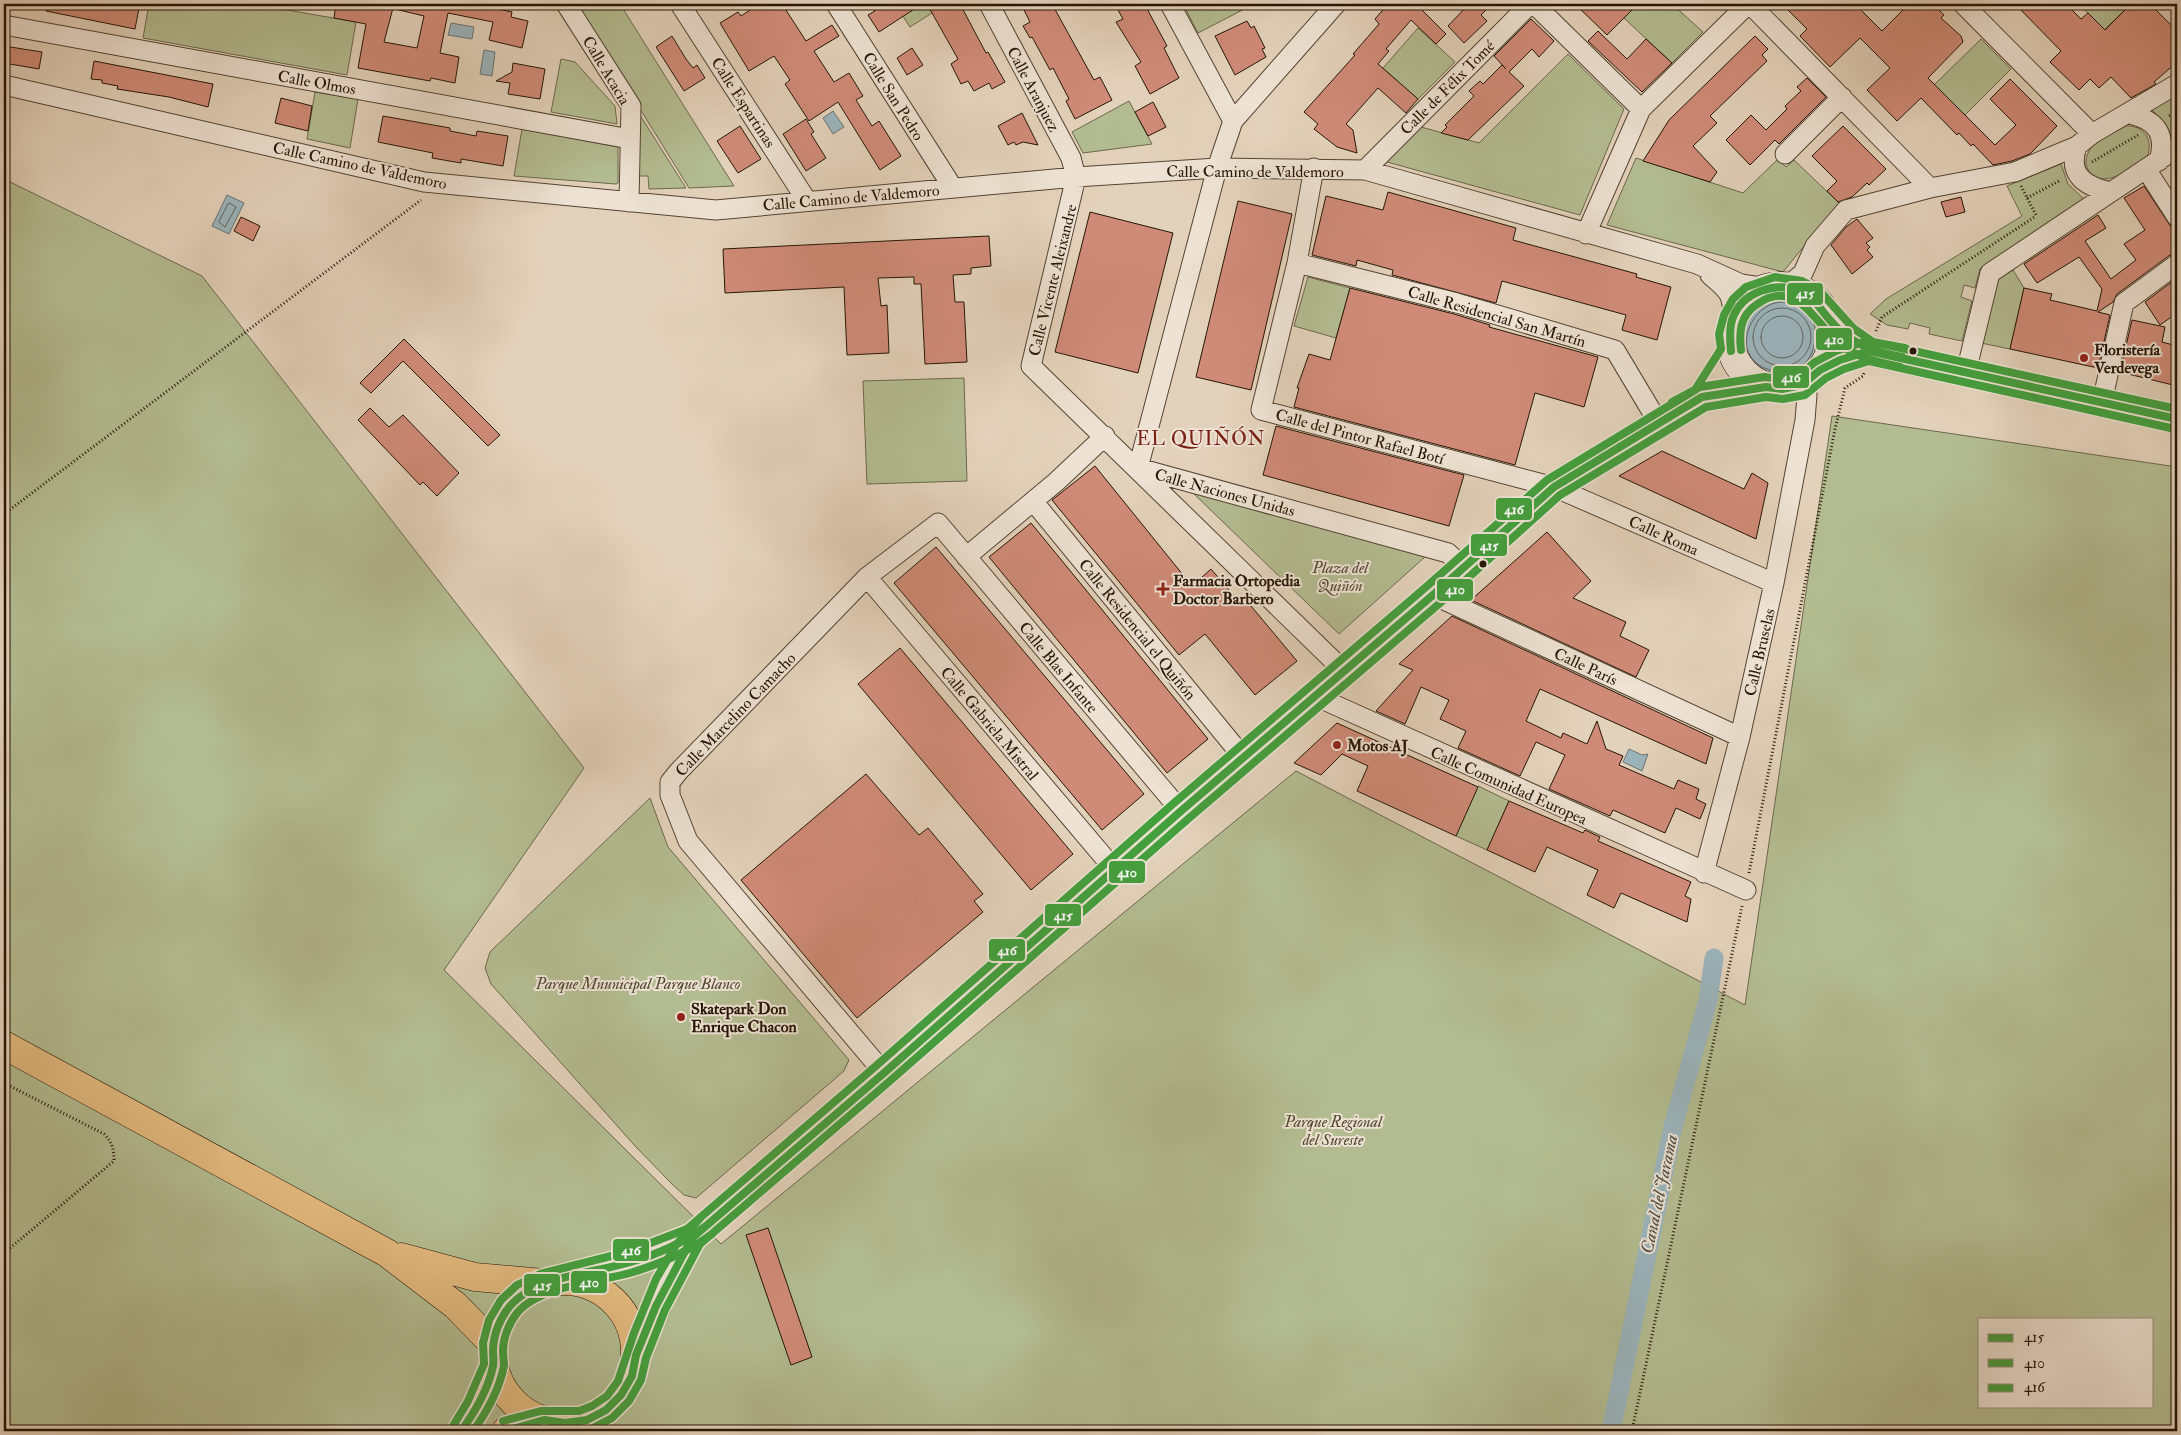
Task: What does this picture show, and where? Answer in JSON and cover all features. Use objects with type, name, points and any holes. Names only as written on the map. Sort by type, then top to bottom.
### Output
[{"type":"main road","points":[[1869,351],[1840,360],[1811,377],[1782,389],[1766,386],[1750,379],[1744,373],[1738,366],[1731,351],[1729,335],[1733,319],[1741,305],[1752,295],[1776,288],[1811,296],[1827,317],[1846,336],[1869,351],[2177,419]]},
{"type":"main road","points":[[1811,377],[1828,358],[1831,330],[1827,317]]},
{"type":"main road","points":[[1702,397],[1731,351]]},
{"type":"main road","points":[[461,1431],[477,1406],[494,1355],[498,1324],[509,1306],[524,1292],[552,1282],[630,1262],[692,1238],[884,1073],[1243,757],[1433,595],[1554,486],[1702,397],[1766,386]]},
{"type":"main road","points":[[4,1045],[387,1253],[455,1305],[494,1355],[500,1384],[512,1400],[526,1412],[544,1420],[572,1422],[587,1420],[606,1410],[621,1395],[632,1376],[636,1355],[666,1285],[692,1238]]},
{"type":"main road","points":[[387,1253],[475,1277],[584,1283],[606,1294],[622,1310],[633,1332],[636,1355]]},
{"type":"main road","points":[[506,1431],[544,1420]]},
{"type":"street","name":"Calle Acacia","points":[[566,4],[631,106],[629,202]]},
{"type":"street","name":"Calle Espartinas","points":[[680,4],[807,201]]},
{"type":"street","name":"Calle San Pedro","points":[[836,4],[953,188]]},
{"type":"street","name":"Calle Aranjuez","points":[[989,4],[1071,158],[1076,177]]},
{"type":"street","points":[[1170,4],[1233,121],[1336,4]]},
{"type":"street","name":"Calle de Félix Tomé","points":[[1365,170],[1530,4]]},
{"type":"street","points":[[1534,4],[1641,109]]},
{"type":"street","points":[[1586,234],[1641,109],[1749,4],[1930,188]]},
{"type":"street","points":[[1963,4],[2092,134]]},
{"type":"street","name":"Calle Olmos","points":[[4,25],[630,140]]},
{"type":"street","points":[[1776,288],[1803,273],[1815,246],[1825,232],[1846,210],[1930,188],[2015,172],[2077,146],[2092,134],[2130,114],[2177,84]]},
{"type":"street","name":"Calle Camino de Valdemoro","points":[[4,85],[424,182],[716,210],[1076,177],[1217,168],[1365,170],[1697,264],[1741,284],[1776,288]]},
{"type":"street","points":[[1785,154],[1842,97]]},
{"type":"street","points":[[2130,114],[2145,118],[2154,125],[2161,138],[2162,149],[2152,165]]},
{"type":"street","name":"Calle Naciones Unidas","points":[[1233,121],[1217,168],[1138,468],[1448,553],[1463,567]]},
{"type":"street","points":[[2077,146],[2074,155],[2076,172],[2082,180],[2092,187],[2110,192]]},
{"type":"street","points":[[1966,372],[1990,273],[2177,148]]},
{"type":"street","points":[[2152,165],[2177,217]]},
{"type":"street","name":"Calle del Pintor Rafael Botí","points":[[1314,168],[1297,263],[1261,410],[1554,486]]},
{"type":"street","name":"Calle Vicente Aleixandre","points":[[1076,177],[1031,366],[1138,468],[1344,671]]},
{"type":"street","name":"Calle Residencial San Martín","points":[[1297,263],[1457,303],[1615,350],[1658,422]]},
{"type":"street","name":"Calle Camino de Valdemoro","points":[[1697,264],[1722,284],[1733,299],[1733,319]]},
{"type":"street","points":[[2102,402],[2124,302],[2177,264]]},
{"type":"street","name":"Calle Bruselas","points":[[1704,873],[1740,737],[1774,583],[1805,420],[1811,377]]},
{"type":"street","points":[[966,557],[1033,501],[1105,436]]},
{"type":"street","name":"Calle Roma","points":[[1554,486],[1774,583]]},
{"type":"street","name":"Calle Residencial el Quiñón","points":[[1033,501],[1243,757]]},
{"type":"street","name":"Calle Blas Infante","points":[[938,523],[1181,811]]},
{"type":"street","name":"Calle Marcelino Camacho","points":[[884,1073],[688,841],[670,795],[670,782],[867,577],[938,523]]},
{"type":"street","name":"Calle Gabriela Mistral","points":[[867,577],[1114,870]]},
{"type":"street","name":"Calle París","points":[[1433,595],[1740,737]]},
{"type":"street","name":"Calle Comunidad Europea","points":[[1315,696],[1704,873]]},
{"type":"street","points":[[1704,873],[1746,890]]},
{"type":"path","points":[[2027,198],[2076,172],[2177,111]]},
{"type":"path","points":[[2015,172],[2036,216],[2047,234]]},
{"type":"path","points":[[4,514],[443,184]]},
{"type":"path","points":[[1869,351],[1882,317],[2036,216]]},
{"type":"path","points":[[4,1083],[104,1134],[111,1141],[114,1161],[4,1253]]},
{"type":"green space","points":[[149,4],[253,4],[356,22],[347,75],[143,38]]},
{"type":"green space","points":[[575,4],[620,4],[734,186],[689,188]]},
{"type":"green space","points":[[895,4],[946,4],[910,27]]},
{"type":"green space","points":[[1183,4],[1254,4],[1198,33]]},
{"type":"green space","points":[[1638,4],[1672,4],[1703,32],[1672,63],[1624,18]]},
{"type":"green space","points":[[2079,4],[2131,4],[2104,30]]},
{"type":"green space","points":[[1418,28],[1455,62],[1418,99],[1383,68]]},
{"type":"green space","points":[[1981,39],[2011,69],[1965,115],[1934,85]]},
{"type":"green space","points":[[1568,54],[1624,109],[1580,215],[1387,162],[1421,127],[1479,143]]},
{"type":"green space","points":[[561,59],[575,62],[615,106],[617,124],[551,112]]},
{"type":"green space","points":[[315,92],[358,99],[350,148],[307,139]]},
{"type":"green space","points":[[2177,93],[2177,138],[2171,142],[2164,125],[2152,110]]},
{"type":"green space","points":[[1129,101],[1152,144],[1083,153],[1072,132]]},
{"type":"green space","points":[[638,112],[686,188],[649,189],[648,176],[639,176]]},
{"type":"green space","points":[[2126,126],[2138,128],[2146,135],[2149,145],[2147,157],[2133,168],[2115,177],[2098,178],[2091,174],[2086,165],[2086,157],[2089,151],[2106,136]]},
{"type":"green space","points":[[522,129],[618,147],[618,183],[514,176]]},
{"type":"green space","points":[[1636,158],[1743,193],[1778,159],[1786,167],[1794,160],[1839,203],[1783,272],[1607,225]]},
{"type":"green space","points":[[2061,164],[2068,184],[2086,201],[1980,269],[1975,288],[1964,285],[1961,297],[1972,301],[1962,341],[1929,334],[1930,328],[1910,323],[1908,329],[1887,325],[1870,314],[1886,299],[2022,216],[2007,186]]},
{"type":"green space","name":"Parque Regional del Sureste","points":[[4,179],[202,276],[584,768],[444,970],[721,1244],[1296,771],[1745,1005],[1832,416],[2177,467],[2177,1431],[4,1431]]},
{"type":"green space","points":[[2013,270],[2024,288],[2010,349],[1981,343],[1996,281]]},
{"type":"green space","points":[[1308,277],[1350,288],[1336,338],[1294,326]]},
{"type":"green space","points":[[964,378],[967,481],[867,484],[863,381]]},
{"type":"green space","name":"Plaza del Quiñón","points":[[1192,492],[1426,556],[1339,634]]},
{"type":"green space","points":[[1478,786],[1509,801],[1487,850],[1456,836]]},
{"type":"green space","name":"Parque Mnunicipal Parque Blanco","points":[[650,798],[668,847],[849,1060],[844,1071],[696,1198],[684,1195],[636,1147],[491,984],[485,968],[490,952]]},
{"type":"water","points":[[451,23],[474,27],[472,39],[448,35]]},
{"type":"water","points":[[484,50],[495,52],[492,76],[480,74]]},
{"type":"water","points":[[833,111],[844,127],[833,134],[823,118]]},
{"type":"water","points":[[227,195],[244,203],[229,234],[212,226]]},
{"type":"water","points":[[1782,297],[1797,300],[1810,309],[1819,322],[1822,337],[1819,352],[1810,365],[1797,374],[1782,377],[1767,374],[1754,365],[1745,352],[1742,337],[1745,322],[1754,309],[1767,300]]},
{"type":"water","points":[[1629,749],[1642,755],[1648,754],[1642,771],[1623,762]]},
{"type":"building","points":[[47,4],[130,4],[129,6],[139,8],[135,29],[46,11]]},
{"type":"building","points":[[336,4],[394,4],[384,42],[417,48],[424,16],[395,9],[396,4],[485,4],[484,6],[512,12],[511,17],[528,21],[522,48],[489,40],[493,22],[448,13],[440,53],[459,57],[455,83],[431,78],[430,81],[358,68],[366,24],[334,18]]},
{"type":"building","points":[[759,4],[782,4],[806,41],[832,25],[839,36],[814,51],[834,82],[849,73],[863,96],[856,100],[872,126],[879,121],[901,156],[880,170],[838,102],[809,121],[785,84],[790,80],[774,56],[749,71],[720,23],[738,12],[741,16]]},
{"type":"building","points":[[871,4],[922,4],[879,32],[868,15],[875,11]]},
{"type":"building","points":[[927,4],[960,4],[986,53],[988,52],[1005,82],[992,89],[989,83],[974,91],[968,81],[961,84],[951,64],[958,59]]},
{"type":"building","points":[[1021,4],[1052,4],[1094,80],[1100,77],[1112,100],[1075,119],[1066,101],[1069,99],[1053,68],[1050,70],[1032,37],[1030,38],[1023,26],[1030,22]]},
{"type":"building","points":[[1129,4],[1139,4],[1142,9],[1146,7],[1167,46],[1164,48],[1179,78],[1150,94],[1135,66],[1141,62],[1116,22],[1123,19],[1118,10]]},
{"type":"building","points":[[1388,4],[1428,4],[1422,10],[1446,34],[1436,44],[1411,20],[1386,49],[1389,51],[1378,64],[1418,99],[1406,113],[1378,88],[1346,124],[1353,130],[1357,153],[1337,147],[1314,129],[1318,124],[1304,112],[1355,55],[1353,54],[1379,24],[1375,19]]},
{"type":"building","points":[[1469,4],[1492,4],[1481,15],[1487,21],[1464,43],[1448,26]]},
{"type":"building","points":[[1575,4],[1638,4],[1607,35]]},
{"type":"building","points":[[1782,4],[1820,4],[1826,10],[1833,4],[1855,4],[1882,31],[1909,4],[1933,4],[1944,15],[1941,18],[1961,36],[1963,42],[1928,78],[1995,145],[2016,125],[1990,99],[2010,79],[2057,126],[2030,154],[2012,161],[1993,165],[1973,144],[1971,146],[1959,133],[1957,135],[1921,98],[1897,121],[1867,90],[1890,68],[1860,38],[1830,67],[1800,36],[1807,29]]},
{"type":"building","points":[[2015,4],[2066,4],[2081,19],[2088,13],[2105,30],[2131,4],[2150,4],[2173,27],[2171,28],[2177,35],[2177,62],[2154,82],[2156,84],[2131,98],[2111,77],[2099,88],[2090,79],[2079,90],[2050,62],[2061,51]]},
{"type":"building","points":[[1531,19],[1554,41],[1539,57],[1532,49],[1509,72],[1524,86],[1468,140],[1441,133],[1447,127],[1445,125],[1474,96],[1469,91],[1480,81],[1483,84],[1502,65],[1506,69],[1494,56]]},
{"type":"building","points":[[1247,21],[1251,28],[1254,26],[1265,48],[1262,49],[1266,57],[1235,75],[1215,36]]},
{"type":"building","points":[[1598,31],[1627,59],[1646,39],[1672,63],[1642,92],[1588,41]]},
{"type":"building","points":[[672,36],[693,68],[697,65],[705,78],[684,91],[656,47]]},
{"type":"building","points":[[1755,36],[1768,49],[1762,55],[1767,61],[1710,116],[1717,123],[1693,146],[1717,172],[1710,182],[1643,161],[1669,120]]},
{"type":"building","points":[[4,46],[42,52],[39,69],[4,63]]},
{"type":"building","points":[[912,48],[923,65],[907,75],[897,58]]},
{"type":"building","points":[[94,61],[213,84],[208,107],[169,97],[117,89],[118,86],[102,83],[102,80],[91,79]]},
{"type":"building","points":[[513,63],[545,69],[540,99],[508,94],[510,83],[496,81],[512,72]]},
{"type":"building","points":[[1807,78],[1826,97],[1779,144],[1775,140],[1750,165],[1726,140],[1751,115],[1766,130],[1787,109],[1785,106],[1801,91],[1797,87]]},
{"type":"building","points":[[281,98],[312,106],[308,131],[275,123]]},
{"type":"building","points":[[1153,102],[1166,127],[1148,136],[1135,112]]},
{"type":"building","points":[[1022,113],[1038,145],[1023,142],[1016,145],[1014,142],[1008,145],[998,126]]},
{"type":"building","points":[[383,116],[450,128],[450,131],[476,136],[477,131],[508,136],[503,166],[461,159],[461,163],[432,158],[433,153],[378,142]]},
{"type":"building","points":[[806,119],[814,132],[811,134],[826,158],[806,171],[783,134]]},
{"type":"building","points":[[740,126],[761,159],[738,173],[717,141]]},
{"type":"building","points":[[1843,126],[1886,169],[1869,185],[1867,183],[1852,197],[1838,202],[1827,191],[1837,181],[1812,156]]},
{"type":"building","points":[[2144,186],[2177,236],[2177,253],[2170,255],[2117,294],[2113,302],[2098,312],[2110,315],[2098,368],[2010,349],[2024,288],[2052,294],[2050,300],[2097,311],[2102,289],[2079,257],[2037,283],[2024,264],[2098,215],[2106,228],[2085,241],[2111,279],[2136,260],[2124,244],[2145,230],[2124,198]]},
{"type":"building","points":[[1388,192],[1516,228],[1513,240],[1637,274],[1636,277],[1671,287],[1657,340],[1622,330],[1626,315],[1502,281],[1496,303],[1392,275],[1393,270],[1357,260],[1356,266],[1312,255],[1326,196],[1383,210]]},
{"type":"building","points":[[1961,197],[1965,212],[1946,217],[1941,202]]},
{"type":"building","points":[[1238,201],[1292,214],[1251,390],[1196,377]]},
{"type":"building","points":[[1090,212],[1173,233],[1138,373],[1055,352]]},
{"type":"building","points":[[241,217],[260,226],[253,241],[234,231]]},
{"type":"building","points":[[1857,219],[1873,238],[1866,243],[1870,247],[1867,250],[1873,257],[1852,274],[1831,245],[1846,227]]},
{"type":"building","points":[[989,236],[991,266],[971,268],[971,274],[953,275],[955,302],[964,302],[967,362],[925,364],[921,284],[914,284],[914,277],[878,278],[881,306],[887,305],[889,353],[847,355],[844,287],[725,293],[723,249]]},
{"type":"building","points":[[2177,278],[2177,313],[2160,325],[2145,302]]},
{"type":"building","points":[[1350,288],[1454,314],[1490,325],[1489,327],[1598,357],[1584,407],[1535,393],[1515,465],[1294,407],[1299,388],[1297,388],[1309,354],[1330,360]]},
{"type":"building","points":[[2132,320],[2165,327],[2162,342],[2177,346],[2177,386],[2120,372]]},
{"type":"building","points":[[404,339],[500,435],[488,446],[403,361],[371,393],[360,383]]},
{"type":"building","points":[[370,408],[389,427],[403,415],[459,473],[437,496],[423,482],[420,485],[358,420]]},
{"type":"building","points":[[1276,426],[1464,475],[1449,526],[1263,475]]},
{"type":"building","points":[[1662,451],[1744,489],[1752,473],[1768,483],[1756,539],[1619,476]]},
{"type":"building","points":[[1095,466],[1192,586],[1211,569],[1241,604],[1246,600],[1297,661],[1255,695],[1205,634],[1179,655],[1052,500]]},
{"type":"building","points":[[1031,523],[1208,739],[1167,773],[989,557]]},
{"type":"building","points":[[1547,532],[1591,581],[1573,598],[1626,622],[1620,636],[1649,650],[1636,677],[1471,600]]},
{"type":"building","points":[[936,547],[1144,794],[1102,830],[894,583]]},
{"type":"building","points":[[1452,616],[1713,738],[1706,764],[1540,689],[1526,721],[1561,738],[1563,733],[1587,744],[1597,721],[1606,749],[1623,756],[1619,765],[1674,789],[1678,780],[1699,789],[1696,799],[1706,804],[1700,819],[1676,808],[1665,833],[1613,810],[1610,816],[1549,789],[1565,755],[1536,742],[1520,776],[1458,748],[1466,731],[1440,719],[1449,700],[1421,687],[1405,724],[1376,711],[1413,670],[1399,664]]},
{"type":"building","points":[[900,648],[1073,854],[1031,890],[858,684]]},
{"type":"building","points":[[1337,723],[1478,787],[1456,836],[1357,791],[1368,766],[1342,754],[1321,775],[1294,763]]},
{"type":"building","points":[[866,774],[919,835],[928,828],[983,894],[974,901],[983,912],[857,1018],[741,880]]},
{"type":"building","points":[[1509,801],[1583,833],[1585,830],[1600,837],[1598,841],[1691,882],[1685,896],[1691,899],[1687,922],[1621,893],[1614,908],[1587,895],[1598,870],[1547,847],[1535,872],[1487,850]]},
{"type":"building","points":[[768,1228],[812,1357],[791,1365],[746,1235]]},
{"type":"waterway","name":"Canal del Jarama","points":[[1611,1431],[1673,1127],[1708,1000],[1714,958]]},
{"type":"transit line","name":"416","points":[[453,1426],[468,1401],[484,1364],[483,1343],[489,1320],[501,1300],[517,1285],[540,1274],[627,1252],[687,1229],[1547,480],[1695,390],[1721,349],[1719,334],[1724,315],[1733,299],[1746,287],[1775,277],[1802,281],[1818,289],[1853,328],[1873,342],[2177,409]]},
{"type":"transit line","name":"415","points":[[1731,351],[1730,328],[1732,320],[1743,302],[1761,291],[1781,287],[1802,292],[1810,297],[1836,327],[1861,345],[1902,357]]},
{"type":"transit line","name":"410","points":[[1741,350],[1740,337],[1742,325],[1747,314],[1756,305],[1771,297],[1784,296],[1795,300],[1806,308],[1835,339],[1851,352],[1865,358],[1900,367]]},
{"type":"transit line","name":"416","points":[[1672,402],[1700,387],[1764,377],[1782,379],[1798,376],[1815,362],[1836,351],[1867,341],[1905,348]]},
{"type":"transit line","name":"415","points":[[506,1431],[544,1420],[565,1423],[587,1420],[606,1410],[621,1395],[632,1376],[636,1355],[656,1306],[692,1238],[884,1073],[1181,811],[1433,595],[1554,487],[1702,397],[1766,387],[1782,389],[1802,385],[1820,370],[1840,360],[1869,351],[2177,419]]},
{"type":"transit line","name":"410","points":[[579,1431],[591,1429],[612,1418],[629,1401],[641,1380],[646,1358],[665,1310],[700,1244],[891,1080],[1188,819],[1440,603],[1560,495],[1706,407],[1766,397],[1783,399],[1805,395],[1826,378],[1844,369],[1869,361],[2175,429]]},
{"type":"transit line","name":"416","points":[[503,1421],[541,1411],[579,1411],[592,1406],[607,1396],[618,1381],[634,1333],[656,1279],[676,1245],[701,1217]]},
{"type":"transit line","name":"415","points":[[461,1431],[476,1408],[488,1384],[493,1364],[494,1339],[500,1321],[510,1306],[521,1296],[549,1282],[627,1263],[658,1253],[678,1244],[706,1226]]},
{"type":"transit line","name":"410","points":[[473,1431],[488,1408],[499,1384],[504,1366],[504,1341],[509,1326],[517,1313],[527,1304],[539,1297],[570,1286],[630,1273],[652,1266],[683,1252],[712,1234]]},
{"type":"place","name":"Floristería Verdevega","points":[[2084,358]]},
{"type":"place","name":"Farmacia Ortopedia Doctor Barbero","points":[[1163,589]]},
{"type":"place","name":"Motos AJ","points":[[1337,745]]},
{"type":"place","name":"Skatepark Don Enrique Chacon","points":[[681,1017]]},
{"type":"district","name":"EL QUIÑÓN","points":[[1201,438]]}]
